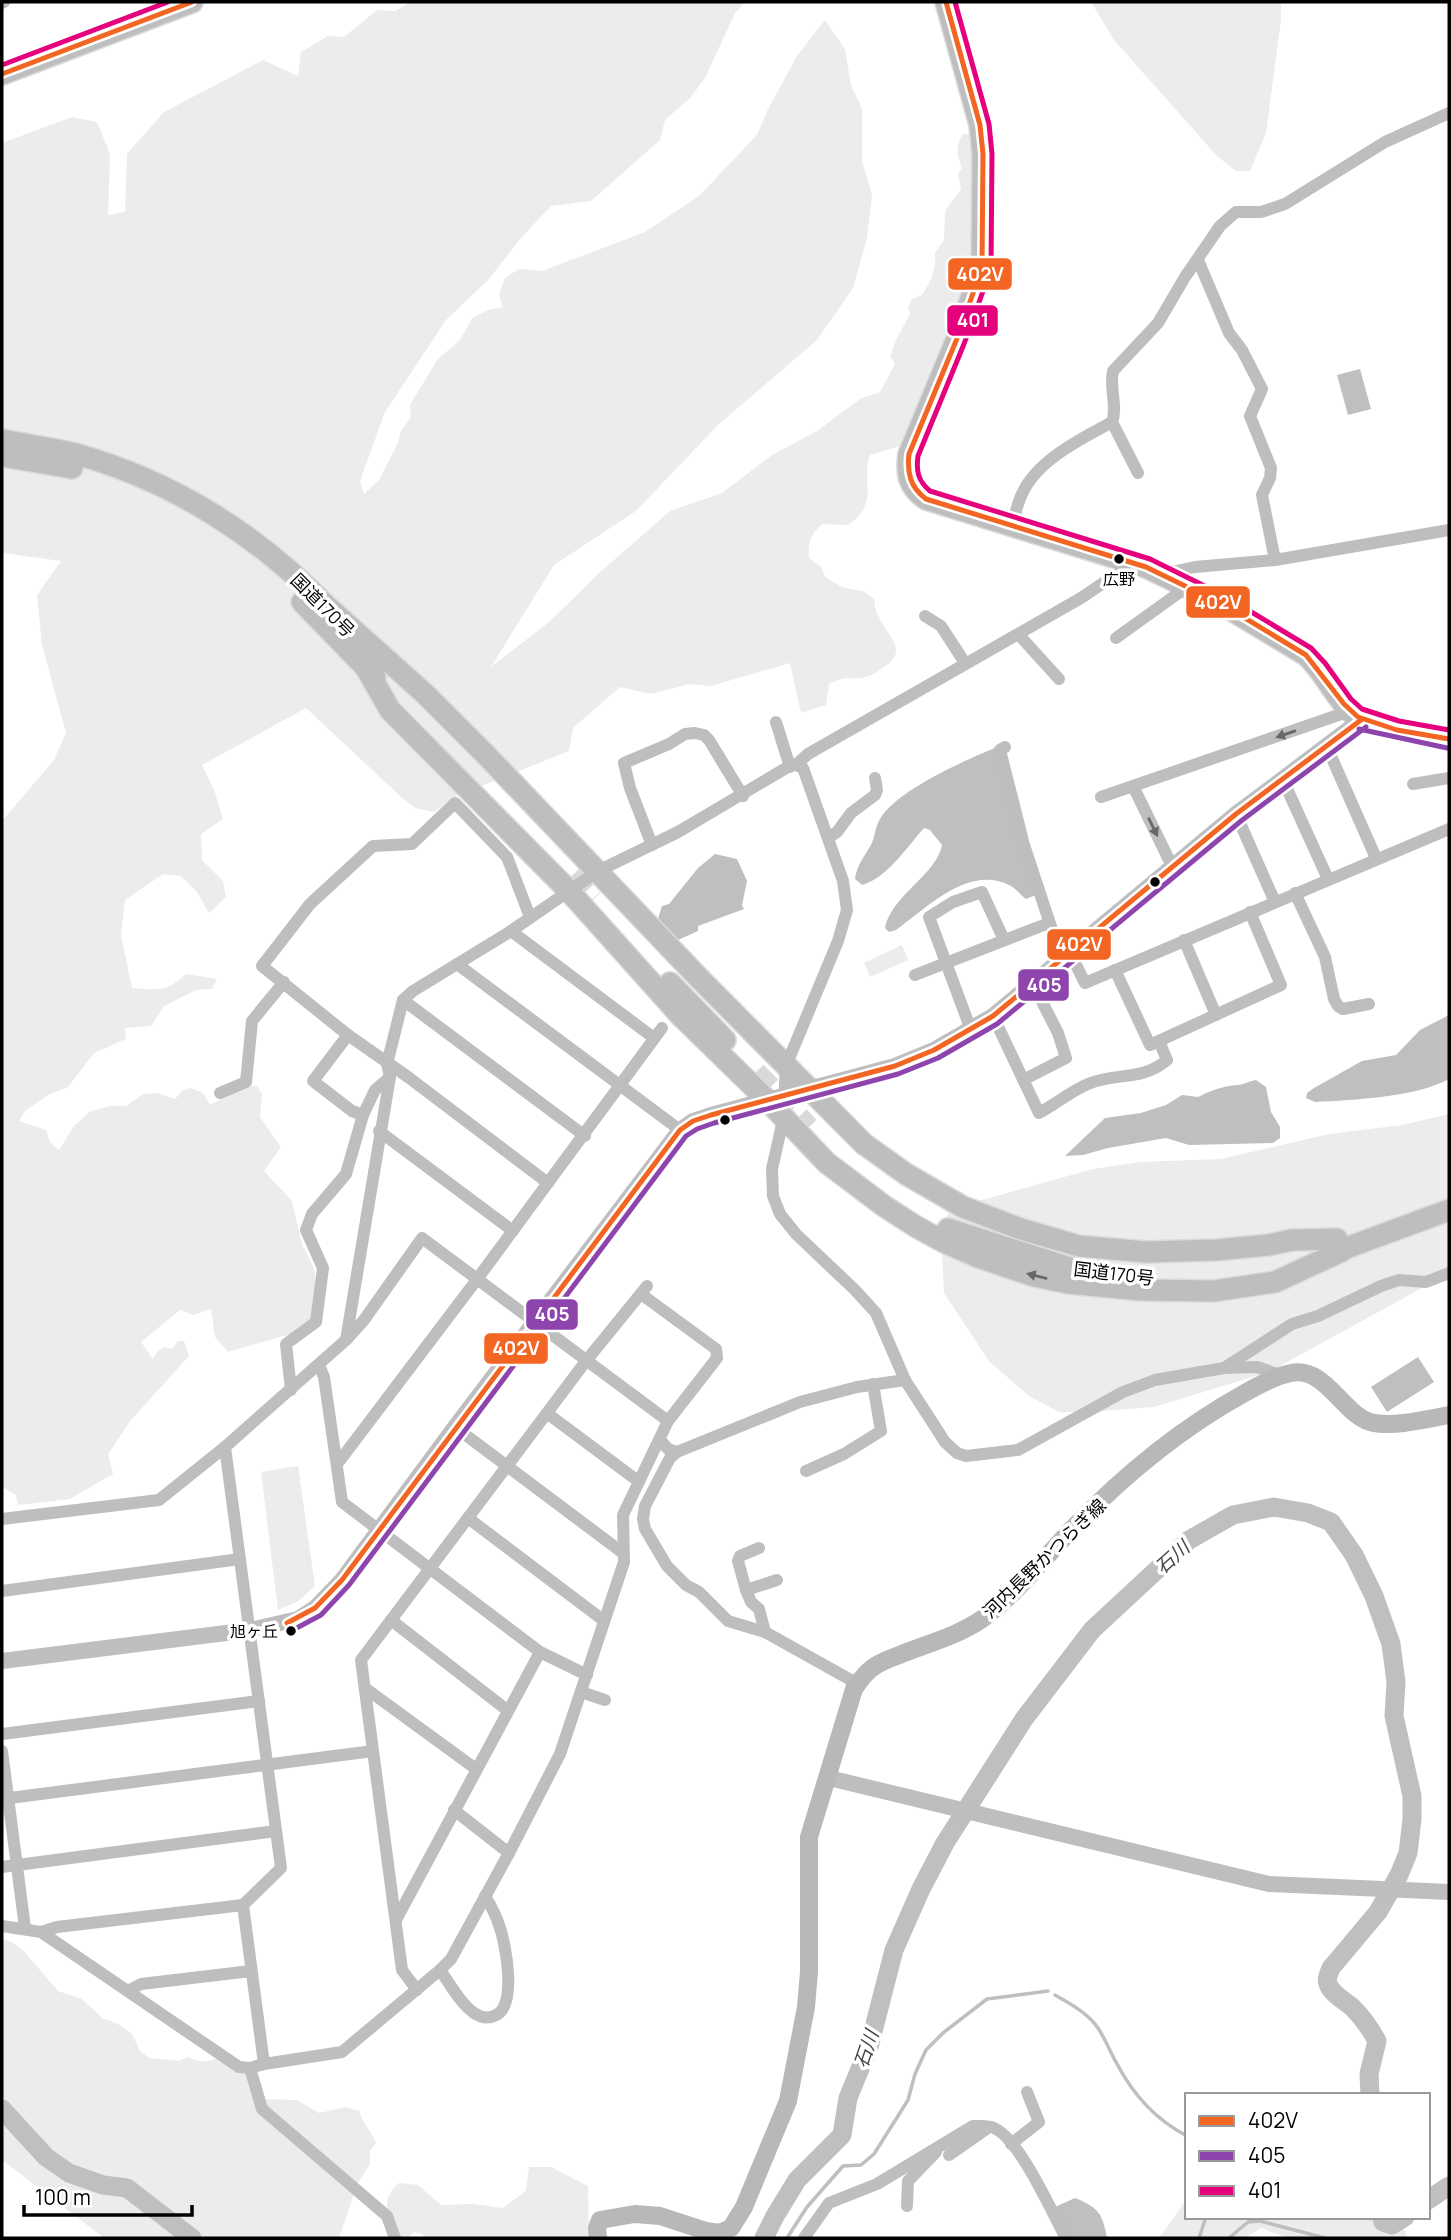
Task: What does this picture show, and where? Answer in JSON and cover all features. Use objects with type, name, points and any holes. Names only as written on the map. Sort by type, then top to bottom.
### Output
[{"type":"highway","points":[[2,74],[192,2]]},
{"type":"highway","points":[[946,2],[980,125],[983,154],[982,268],[956,341],[909,454],[907,468],[915,491],[926,499],[1162,574],[1220,603],[1306,655],[1356,716],[1449,739]]},
{"type":"highway","name":"国道170号","points":[[2,440],[75,454],[153,482],[228,523],[271,554],[424,693],[578,877]]},
{"type":"highway","name":"国道170号","points":[[2,456],[72,468],[148,495],[212,526],[264,565],[366,668],[390,710],[578,877]]},
{"type":"highway","points":[[578,877],[769,1067]]},
{"type":"highway","points":[[578,877],[681,1016],[775,1097],[783,1120],[827,1163],[884,1206],[946,1243],[1034,1276],[1068,1283],[1140,1290],[1214,1291],[1275,1282],[1339,1245]]},
{"type":"highway","points":[[595,896],[769,1067],[808,1089],[864,1144],[906,1174],[963,1207],[1032,1233],[1079,1246],[1146,1252],[1216,1250],[1292,1240],[1339,1245]]},
{"type":"highway","name":"国道170号","points":[[813,1121],[899,1185],[936,1208],[1017,1240],[1076,1256],[1143,1265],[1212,1265],[1339,1245],[1449,1209]]},
{"type":"highway","name":"国道170号","points":[[1339,1245],[1449,1196]]},
{"type":"main road","name":"河内長野かつらぎ線","points":[[858,1684],[880,1663],[962,1631],[981,1619],[1038,1567],[1072,1528],[1153,1455],[1209,1413],[1257,1387],[1293,1373],[1304,1374],[1318,1379],[1357,1415],[1370,1422],[1383,1423],[1449,1415]]},
{"type":"main road","points":[[597,2233],[600,2220],[635,2214],[660,2216],[719,2233],[731,2228],[744,2207],[788,2101],[806,2007],[809,1972],[810,1837],[858,1684]]},
{"type":"street","points":[[1012,526],[1022,494],[1031,479],[1054,457],[1112,422],[1115,416],[1110,382],[1113,371],[1158,323],[1220,226],[1236,212],[1261,212],[1285,204],[1385,142],[1449,113]]},
{"type":"street","points":[[1198,260],[1229,333],[1242,350],[1262,389],[1250,416],[1271,468],[1270,478],[1262,495],[1275,560]]},
{"type":"street","points":[[1112,422],[1138,473]]},
{"type":"street","points":[[1162,574],[1195,567],[1275,560],[1449,530]]},
{"type":"street","points":[[346,1340],[388,1070],[403,1000],[413,991],[511,931],[578,877],[652,845],[743,796],[807,754],[857,728],[1081,598],[1133,563]]},
{"type":"street","points":[[1116,638],[1186,587]]},
{"type":"street","points":[[925,616],[941,626],[965,663]]},
{"type":"street","points":[[1019,635],[1059,679]]},
{"type":"street","points":[[2,1661],[250,1630],[287,1623],[315,1608],[342,1580],[680,1130],[702,1118],[895,1066],[934,1050],[971,1030],[1033,984],[1236,814],[1327,747],[1356,716]]},
{"type":"street","points":[[1101,797],[1356,716]]},
{"type":"street","points":[[775,1097],[769,1067],[845,924],[846,895],[803,768],[794,765],[776,722]]},
{"type":"street","points":[[652,845],[630,788],[624,763],[669,744],[685,734],[704,735],[743,796]]},
{"type":"street","points":[[1004,747],[1000,750],[1012,805],[1049,923],[1066,956],[1086,983],[1449,829]]},
{"type":"street","points":[[1327,747],[1376,858]]},
{"type":"street","points":[[828,838],[837,832],[850,813],[875,795],[875,778]]},
{"type":"street","points":[[1413,784],[1449,778]]},
{"type":"street","points":[[1283,780],[1328,879]]},
{"type":"street","points":[[1133,786],[1173,868]]},
{"type":"street","points":[[530,917],[507,857],[455,803],[412,844],[373,846],[310,904],[262,966],[388,1070],[408,1077],[548,1183]]},
{"type":"street","points":[[1236,814],[1275,902]]},
{"type":"street","points":[[971,1030],[929,917],[953,902],[982,892],[1004,940]]},
{"type":"street","points":[[1295,893],[1325,957],[1338,1006],[1343,1009],[1369,1004]]},
{"type":"street","points":[[1115,970],[1150,1045],[1281,985],[1250,912]]},
{"type":"street","points":[[915,975],[1049,923]]},
{"type":"street","points":[[338,1463],[585,1136],[658,1033],[511,931]]},
{"type":"street","points":[[1184,940],[1216,1015]]},
{"type":"street","points":[[457,964],[680,1130]]},
{"type":"street","points":[[220,1093],[246,1082],[252,1021],[284,982]]},
{"type":"street","points":[[1023,1080],[1066,1058],[1058,1033],[1033,984]]},
{"type":"street","points":[[403,1000],[585,1136]]},
{"type":"street","points":[[993,1016],[1039,1113],[1089,1083],[1155,1070],[1167,1060],[1159,1041]]},
{"type":"street","points":[[348,1035],[313,1082],[352,1111],[363,1115]]},
{"type":"street","points":[[290,1390],[286,1344],[316,1322],[323,1268],[306,1230],[312,1214],[346,1174],[363,1115],[388,1070]]},
{"type":"street","points":[[783,1120],[772,1169],[773,1196],[780,1214],[876,1313],[905,1380],[945,1442],[957,1452],[967,1457],[1018,1450],[1093,1407],[1144,1384],[1224,1368],[1256,1367],[1283,1376]]},
{"type":"street","points":[[380,1131],[513,1231]]},
{"type":"street","points":[[2,1519],[159,1500],[225,1447],[346,1340],[422,1238],[668,1421]]},
{"type":"street","points":[[1224,1368],[1292,1324],[1318,1316],[1381,1286],[1399,1280],[1426,1282],[1449,1273]]},
{"type":"street","points":[[2,1926],[41,1932],[239,2067],[250,2068],[342,2052],[417,1990],[440,1970],[451,1959],[560,1754],[624,1562],[622,1515],[668,1421],[717,1358],[716,1349],[644,1290],[586,1361],[361,1660],[402,1970],[417,1990]]},
{"type":"street","points":[[319,1365],[324,1377],[342,1502],[540,1652],[587,1675]]},
{"type":"street","points":[[858,1684],[765,1632],[728,1621],[718,1613],[699,1592],[686,1585],[667,1566],[645,1529],[645,1506],[670,1458],[677,1452],[800,1402],[873,1384],[905,1380]]},
{"type":"street","points":[[806,1471],[844,1454],[877,1436],[881,1431],[873,1384]]},
{"type":"street","points":[[548,1414],[638,1481]]},
{"type":"street","points":[[455,1427],[623,1553]]},
{"type":"street","points":[[660,1440],[668,1449],[677,1452]]},
{"type":"street","points":[[41,1932],[57,1927],[243,1905],[281,1868],[225,1447]]},
{"type":"street","points":[[468,1518],[603,1620]]},
{"type":"street","points":[[759,1548],[740,1556],[738,1561],[746,1590],[751,1602],[759,1609],[765,1632]]},
{"type":"street","points":[[2,1591],[240,1559]]},
{"type":"street","points":[[746,1590],[777,1580]]},
{"type":"street","points":[[391,1620],[507,1710]]},
{"type":"street","points":[[396,1921],[540,1652]]},
{"type":"street","points":[[365,1688],[476,1769]]},
{"type":"street","points":[[581,1692],[605,1700]]},
{"type":"street","points":[[2,1734],[259,1701]]},
{"type":"street","points":[[2,1751],[5,1799],[25,1928]]},
{"type":"street","points":[[5,1799],[373,1751]]},
{"type":"street","points":[[829,1778],[1269,1884],[1449,1892]]},
{"type":"street","points":[[454,1810],[509,1853]]},
{"type":"street","points":[[2,1867],[276,1831]]},
{"type":"street","points":[[440,1970],[474,2013],[482,2017],[492,2017],[503,2008],[508,1998],[504,1940],[495,1912],[485,1896]]},
{"type":"street","points":[[243,1905],[264,2064]]},
{"type":"street","points":[[128,1991],[141,1984],[251,1971]]},
{"type":"street","points":[[250,2068],[262,2109],[387,2216],[396,2238]]},
{"type":"street","points":[[1011,2144],[1038,2122],[1027,2092]]},
{"type":"street","points":[[907,2206],[908,2181],[972,2126],[989,2127],[1003,2134],[1011,2144],[1044,2193],[1066,2238]]},
{"type":"street","points":[[804,2238],[829,2203],[862,2191],[945,2150]]},
{"type":"shaded area","points":[[411,2],[745,2],[735,13],[705,78],[691,97],[665,120],[660,140],[591,201],[551,206],[521,238],[489,279],[446,320],[385,412],[360,481],[364,494],[379,480],[398,443],[401,431],[411,417],[410,405],[437,360],[460,340],[472,318],[488,310],[503,307],[499,295],[505,278],[519,269],[542,271],[645,232],[699,196],[757,135],[797,56],[825,20],[845,49],[851,85],[862,109],[862,161],[872,195],[867,238],[853,288],[817,340],[719,424],[636,511],[554,565],[491,667],[549,622],[598,574],[670,511],[722,493],[772,455],[817,431],[860,399],[880,392],[895,364],[890,356],[910,314],[908,307],[912,299],[922,295],[932,275],[935,253],[944,240],[945,211],[961,189],[958,174],[962,168],[958,155],[959,142],[963,134],[973,134],[976,262],[957,324],[903,445],[870,455],[868,492],[864,508],[848,525],[822,524],[812,535],[810,543],[809,558],[821,567],[826,578],[844,588],[863,591],[874,599],[877,613],[894,644],[895,656],[870,676],[845,678],[829,684],[826,705],[801,713],[790,663],[711,686],[689,684],[651,694],[620,687],[573,728],[569,751],[454,797],[434,812],[415,808],[401,797],[306,708],[202,765],[214,790],[223,819],[201,834],[202,860],[223,881],[226,897],[209,913],[197,892],[181,876],[163,874],[125,900],[121,936],[132,988],[167,987],[186,974],[217,979],[212,989],[196,990],[164,1006],[151,1026],[125,1028],[126,1039],[94,1053],[68,1087],[48,1095],[25,1111],[19,1121],[46,1130],[50,1142],[59,1150],[74,1126],[89,1112],[109,1106],[126,1106],[143,1094],[157,1093],[175,1099],[182,1091],[191,1088],[203,1093],[210,1105],[244,1087],[257,1086],[262,1094],[260,1117],[281,1147],[264,1171],[292,1201],[302,1244],[314,1268],[317,1291],[313,1318],[290,1334],[228,1352],[215,1337],[211,1309],[193,1315],[180,1310],[141,1342],[153,1359],[157,1352],[165,1347],[172,1349],[178,1341],[184,1341],[189,1356],[131,1420],[108,1454],[113,1474],[70,1499],[18,1505],[16,1495],[2,1487],[2,821],[54,760],[66,733],[42,645],[37,595],[61,561],[2,553],[2,143],[72,117],[97,122],[110,154],[108,215],[125,212],[127,154],[164,112],[263,60],[298,76],[301,52],[328,36],[344,37],[377,10],[395,11]]},
{"type":"shaded area","points":[[1091,2],[1281,2],[1266,133],[1250,171],[1236,171],[1217,156],[1114,40]]},
{"type":"shaded area","points":[[1360,369],[1371,409],[1348,415],[1337,375]]},
{"type":"shaded area","points":[[995,748],[1017,839],[1036,895],[1026,899],[1009,885],[994,880],[978,880],[949,892],[896,930],[889,932],[885,928],[889,916],[904,895],[932,866],[942,845],[930,830],[924,828],[888,869],[871,882],[862,885],[855,879],[856,874],[871,845],[880,819],[888,808],[916,787]]},
{"type":"shaded area","points":[[715,854],[737,859],[747,881],[742,905],[744,909],[698,926],[698,931],[678,940],[658,919],[662,906],[669,904],[698,868]]},
{"type":"shaded area","points":[[902,945],[908,960],[870,977],[864,963]]},
{"type":"shaded area","points":[[1449,1015],[1449,1079],[1402,1094],[1315,1102],[1306,1098],[1307,1093],[1314,1088],[1362,1061],[1396,1055],[1420,1030]]},
{"type":"shaded area","points":[[1256,1080],[1266,1087],[1271,1112],[1280,1127],[1280,1138],[1273,1143],[1189,1145],[1166,1138],[1083,1155],[1065,1156],[1105,1118],[1141,1113],[1166,1105],[1182,1095],[1198,1097],[1227,1086]]},
{"type":"shaded area","points":[[1449,1114],[1449,1278],[1422,1288],[1269,1372],[1154,1407],[1059,1412],[1029,1396],[989,1361],[944,1293],[941,1232],[950,1209],[1093,1169],[1140,1162],[1221,1159],[1329,1134],[1402,1125]]},
{"type":"shaded area","points":[[1418,1357],[1434,1382],[1387,1412],[1371,1387]]},
{"type":"shaded area","points":[[298,1466],[315,1586],[297,1602],[278,1610],[261,1472]]},
{"type":"shaded area","points":[[2,1939],[23,1950],[58,1991],[82,1999],[102,2018],[118,2024],[132,2034],[140,2051],[149,2058],[179,2061],[188,2057],[202,2062],[217,2059],[240,2073],[247,2073],[255,2099],[297,2100],[319,2113],[346,2107],[359,2111],[376,2143],[370,2151],[370,2164],[357,2185],[339,2238],[104,2238],[2,2160]]},
{"type":"shaded area","points":[[529,2167],[551,2167],[588,2186],[589,2238],[425,2238],[414,2232],[408,2238],[400,2238],[389,2216],[388,2197],[399,2183],[418,2185],[441,2205],[473,2204],[503,2208],[526,2191]]},
{"type":"shaded area","points":[[1075,2198],[1098,2212],[1107,2238],[1072,2238],[1055,2207]]},
{"type":"shaded area","points":[[1185,2202],[1185,2219],[1389,2219],[1404,2230],[1408,2238],[1287,2238],[1261,2228],[1245,2238],[1159,2238]]},
{"type":"waterway","name":"石川","points":[[764,2238],[797,2180],[842,2135],[848,2098],[869,2047],[894,1950],[945,1843],[1024,1719],[1092,1630],[1189,1540],[1233,1515],[1274,1507],[1308,1513],[1331,1522],[1354,1555],[1374,1596],[1391,1644],[1396,1682],[1394,1716],[1412,1796],[1408,1853],[1378,1912],[1331,1968],[1327,1980],[1333,1991],[1357,2012],[1377,2041],[1369,2074],[1370,2093]]},
{"type":"waterway","points":[[787,2238],[807,2207],[843,2166],[861,2165],[874,2154],[908,2100],[915,2074],[926,2050],[943,2033],[987,1999],[1048,1991]]},
{"type":"waterway","points":[[1055,1995],[1091,2019],[1137,2095],[1155,2114],[1185,2135]]},
{"type":"waterway","name":"石川","points":[[2,2109],[46,2157],[69,2173],[103,2185],[127,2188],[192,2238]]},
{"type":"waterway","name":"石川","points":[[1430,2199],[1449,2186]]},
{"type":"waterway","points":[[1199,2238],[1205,2219]]},
{"type":"waterway","name":"石川","points":[[1382,2219],[1383,2222],[1392,2225],[1402,2219]]},
{"type":"waterway","points":[[1229,2238],[1248,2222],[1260,2221],[1325,2238]]},
{"type":"tunnel","points":[[578,870],[600,893]]},
{"type":"tunnel","points":[[756,1072],[809,1127]]},
{"type":"transit line","name":"401","points":[[2,65],[168,2]]},
{"type":"transit line","name":"402V","points":[[2,74],[192,2]]},
{"type":"transit line","name":"402V","points":[[946,2],[980,125],[983,154],[982,268],[956,341],[909,454],[909,473],[916,490],[926,499],[1146,567],[1220,603],[1306,655],[1344,704],[1358,717],[1397,730],[1449,739]]},
{"type":"transit line","name":"401","points":[[955,2],[989,124],[992,154],[991,269],[964,344],[918,456],[920,479],[930,491],[1150,559],[1225,596],[1311,648],[1362,709],[1399,721],[1449,730]]},
{"type":"transit line","name":"402V","points":[[287,1623],[315,1608],[342,1580],[680,1130],[693,1121],[711,1115],[895,1066],[934,1050],[993,1016],[1236,814],[1361,720]]},
{"type":"transit line","name":"405","points":[[291,1631],[321,1615],[349,1585],[686,1136],[714,1123],[898,1074],[938,1058],[997,1024],[1241,821],[1366,727]]},
{"type":"transit line","name":"405","points":[[1359,729],[1447,748]]},
{"type":"place","name":"広野","points":[[1119,559]]},
{"type":"place","name":"旭ヶ丘","points":[[291,1631]]}]
